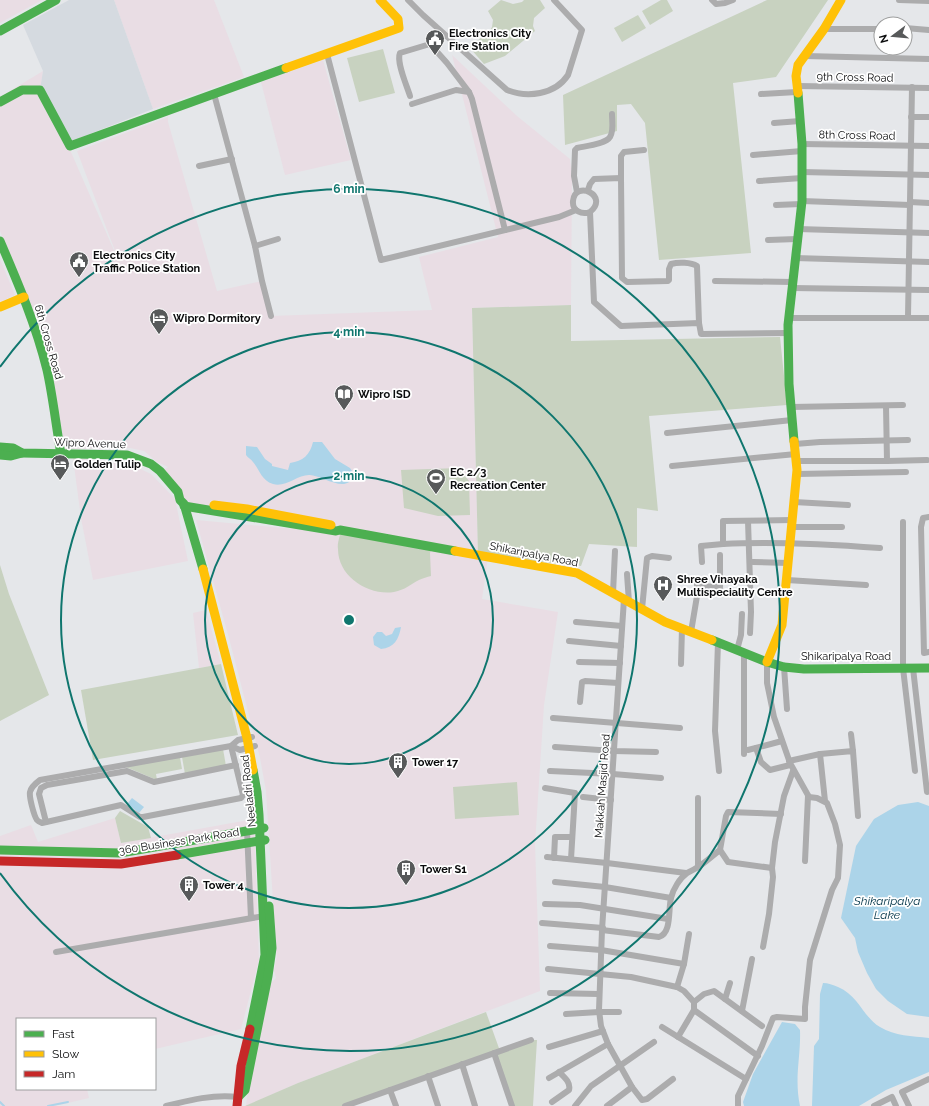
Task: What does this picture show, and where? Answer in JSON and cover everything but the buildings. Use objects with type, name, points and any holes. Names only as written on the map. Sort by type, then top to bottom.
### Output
[{"type":"street","points":[[0,30],[56,0]]},
{"type":"street","points":[[0,102],[22,90],[40,90],[70,146],[399,28],[400,25],[398,19],[380,0]]},
{"type":"street","points":[[408,0],[507,90],[531,94],[552,89],[568,75],[582,30],[554,0]]},
{"type":"street","points":[[712,0],[716,4],[733,0]]},
{"type":"street","points":[[805,861],[808,796],[791,766],[782,741],[770,700],[767,683],[767,662],[782,625],[797,474],[789,384],[788,333],[802,203],[802,147],[796,76],[798,65],[824,29],[841,0]]},
{"type":"street","points":[[899,0],[929,1]]},
{"type":"street","points":[[824,29],[873,28]]},
{"type":"street","points":[[913,29],[929,30]]},
{"type":"street","points":[[410,96],[398,56],[400,53],[430,44],[447,62],[469,92],[472,99],[505,230]]},
{"type":"street","points":[[327,54],[381,260],[505,230],[576,210],[583,213],[590,212],[594,209],[596,202],[594,195],[588,190],[577,192]]},
{"type":"street","points":[[805,56],[929,59]]},
{"type":"street","points":[[908,318],[912,88]]},
{"type":"street","name":"9th Cross Road","points":[[761,94],[797,89],[929,88]]},
{"type":"street","points":[[412,104],[456,90],[469,92]]},
{"type":"street","points":[[214,94],[255,246],[271,316]]},
{"type":"street","points":[[576,210],[573,199],[577,192],[574,176],[575,150],[577,148],[608,139],[612,133],[612,114]]},
{"type":"street","points":[[911,117],[929,117]]},
{"type":"street","points":[[774,123],[800,121]]},
{"type":"street","name":"8th Cross Road","points":[[753,155],[802,147],[929,146]]},
{"type":"street","points":[[644,150],[624,152],[621,156],[622,278],[627,282],[668,282],[671,264],[695,264],[698,268],[699,322],[701,334],[788,333]]},
{"type":"street","points":[[199,166],[232,159]]},
{"type":"street","points":[[759,181],[802,175],[929,175]]},
{"type":"street","points":[[588,190],[594,179],[621,178]]},
{"type":"street","points":[[776,205],[802,203],[929,203]]},
{"type":"street","points":[[590,212],[594,302],[622,326],[699,322]]},
{"type":"street","points":[[798,229],[929,233]]},
{"type":"street","points":[[255,246],[278,239]]},
{"type":"street","points":[[768,240],[797,239]]},
{"type":"street","name":"6th Cross Road","points":[[0,241],[24,297],[37,335],[47,371],[61,454]]},
{"type":"street","points":[[795,258],[929,262]]},
{"type":"street","points":[[715,281],[929,290]]},
{"type":"street","points":[[0,307],[24,297]]},
{"type":"street","points":[[789,318],[929,318]]},
{"type":"street","points":[[791,407],[903,405]]},
{"type":"street","points":[[886,406],[886,440],[888,461]]},
{"type":"street","points":[[667,433],[792,420]]},
{"type":"street","points":[[795,444],[908,440]]},
{"type":"street","name":"Wipro Avenue","points":[[0,447],[13,448],[22,453],[127,455],[151,464],[160,471],[178,492],[180,500],[186,504]]},
{"type":"street","points":[[0,455],[11,456],[22,453]]},
{"type":"street","points":[[672,466],[796,458],[888,461],[927,460]]},
{"type":"street","points":[[797,474],[906,472]]},
{"type":"street","points":[[794,502],[848,505]]},
{"type":"street","name":"Shikaripalya Road","points":[[186,504],[247,509],[302,518],[337,526],[340,530],[577,573],[665,622],[767,662],[784,667],[804,669],[929,668]]},
{"type":"street","name":"Neeladri Road","points":[[186,504],[250,738],[262,828],[272,948],[268,976],[252,1039]]},
{"type":"street","points":[[929,518],[923,518],[921,527],[924,652],[929,652]]},
{"type":"street","points":[[723,544],[723,521],[748,521],[842,527]]},
{"type":"street","points":[[748,521],[751,612],[750,633]]},
{"type":"street","points":[[903,522],[903,668],[914,771]]},
{"type":"street","points":[[702,562],[701,546],[723,544],[749,542],[790,542],[880,548]]},
{"type":"street","points":[[612,593],[615,550]]},
{"type":"street","points":[[691,632],[697,596],[697,583],[720,587],[720,555]]},
{"type":"street","points":[[642,609],[647,558],[652,556],[668,558]]},
{"type":"street","points":[[753,562],[788,563]]},
{"type":"street","name":"Makkah Masjid Road","points":[[627,574],[626,600],[622,626],[602,929],[599,1012],[603,1031],[608,1044],[632,1087]]},
{"type":"street","points":[[787,580],[866,585]]},
{"type":"street","points":[[742,614],[740,641],[746,752],[782,741]]},
{"type":"street","points":[[576,622],[622,626]]},
{"type":"street","points":[[681,664],[682,628]]},
{"type":"street","points":[[569,641],[621,646]]},
{"type":"street","points":[[718,642],[715,731],[719,771]]},
{"type":"street","points":[[579,662],[620,663]]},
{"type":"street","points":[[784,667],[787,708]]},
{"type":"street","points":[[913,668],[927,792]]},
{"type":"street","points":[[580,702],[582,682],[618,683]]},
{"type":"street","points":[[553,718],[680,728]]},
{"type":"street","points":[[851,734],[858,816]]},
{"type":"street","points":[[231,746],[243,795],[241,798],[143,817],[140,817],[124,806],[118,805],[46,822],[39,822],[36,817],[30,796],[34,785],[40,780],[231,746],[238,740],[250,738]]},
{"type":"street","points":[[231,746],[240,750],[252,747]]},
{"type":"street","points":[[556,747],[656,752]]},
{"type":"street","points":[[756,748],[761,762],[770,770],[791,766],[820,754],[853,751]]},
{"type":"street","points":[[738,1106],[738,1096],[758,1056],[773,1018],[805,1019],[810,960],[832,890],[838,878],[840,845],[835,824],[827,802],[825,801],[820,754]]},
{"type":"street","points":[[46,822],[38,794],[41,788],[47,785],[127,771],[154,782],[236,765]]},
{"type":"street","points":[[763,947],[771,899],[775,842],[791,766]]},
{"type":"street","points":[[550,771],[661,778]]},
{"type":"street","points":[[545,788],[575,794],[571,859]]},
{"type":"street","points":[[808,796],[825,801]]},
{"type":"street","points":[[583,797],[611,800]]},
{"type":"street","points":[[698,798],[698,867]]},
{"type":"street","points":[[772,868],[728,862],[720,850],[728,812],[781,814]]},
{"type":"street","name":"360 Business Park Road","points":[[0,850],[120,853],[262,828]]},
{"type":"street","points":[[247,831],[251,918]]},
{"type":"street","points":[[572,837],[555,837],[550,857],[686,873]]},
{"type":"street","name":"Neeladri Road","points":[[238,1101],[245,1090],[265,955],[263,840]]},
{"type":"street","name":"360 Business Park Road","points":[[0,861],[121,864],[263,840]]},
{"type":"street","points":[[542,923],[660,937],[664,936],[666,933],[671,898],[676,887],[686,873],[698,867],[705,860],[720,850]]},
{"type":"street","points":[[555,882],[605,887],[671,898]]},
{"type":"street","points":[[545,904],[580,905],[668,919]]},
{"type":"street","points":[[56,952],[264,916]]},
{"type":"street","points":[[677,987],[684,964],[689,934]]},
{"type":"street","points":[[550,946],[601,950],[684,964]]},
{"type":"street","points":[[742,1011],[752,959]]},
{"type":"street","points":[[548,969],[630,977],[677,987],[684,991],[694,1002],[694,1010],[678,1037]]},
{"type":"street","points":[[725,999],[730,984]]},
{"type":"street","points":[[694,1002],[704,994],[714,991],[762,1026]]},
{"type":"street","points":[[550,993],[599,994]]},
{"type":"street","points":[[694,1010],[758,1056]]},
{"type":"street","points":[[566,1014],[619,1012]]},
{"type":"street","points":[[662,1027],[746,1079]]},
{"type":"street","points":[[549,1047],[603,1031]]},
{"type":"street","points":[[348,1105],[531,1040]]},
{"type":"street","points":[[576,1106],[591,1086],[654,1042]]},
{"type":"street","points":[[549,1078],[608,1044]]},
{"type":"street","points":[[494,1053],[512,1106]]},
{"type":"street","points":[[462,1064],[475,1106]]},
{"type":"street","points":[[552,1102],[569,1090],[570,1086],[559,1072]]},
{"type":"street","points":[[428,1076],[438,1106]]},
{"type":"street","points":[[607,1106],[632,1087],[642,1100],[647,1099],[673,1079]]},
{"type":"street","points":[[874,1106],[929,1079]]},
{"type":"street","points":[[390,1090],[396,1106]]},
{"type":"street","points":[[902,1092],[909,1106]]},
{"type":"street","points":[[166,1106],[225,1095],[238,1101]]},
{"type":"street","points":[[892,1097],[896,1106]]},
{"type":"shaded area","points":[[0,0],[42,0],[0,23]]},
{"type":"shaded area","points":[[69,0],[114,0],[153,109],[67,143],[40,90],[43,71],[23,25]]},
{"type":"shaded area","points":[[114,0],[214,0],[244,77],[153,109]]},
{"type":"shaded area","points":[[452,55],[517,116],[570,159],[572,178],[571,305],[472,308],[478,555],[488,557],[482,599],[558,612],[544,705],[535,844],[540,991],[298,1083],[246,1106],[248,1089],[270,984],[276,978],[274,970],[277,956],[266,791],[260,758],[229,638],[196,520],[305,530],[184,504],[158,474],[168,467],[157,462],[144,451],[130,448],[65,449],[49,359],[16,268],[0,231],[0,97],[43,71],[40,90],[67,143],[120,264],[77,151],[168,117],[168,122],[217,291],[262,281],[271,316],[432,310],[419,257],[498,237]]},
{"type":"shaded area","points":[[323,60],[351,160],[285,175],[261,82]]},
{"type":"shaded area","points":[[0,259],[15,295],[0,302]]},
{"type":"shaded area","points":[[73,458],[128,463],[151,474],[175,499],[188,561],[93,580],[81,518]]},
{"type":"shaded area","points":[[206,610],[221,664],[199,668],[193,613]]},
{"type":"shaded area","points":[[115,818],[121,843],[254,819],[259,960],[241,1029],[156,1049],[156,1018],[16,1018],[16,1090],[87,1090],[89,1098],[55,1106],[0,1106],[0,836],[31,825],[38,842]]},
{"type":"green space","points":[[501,0],[513,4],[524,0],[540,0],[545,8],[534,18],[533,26],[535,31],[505,56],[484,64],[469,47],[489,32],[492,27],[493,20],[488,11]]},
{"type":"green space","points":[[661,0],[667,0],[673,11],[650,25],[642,11]]},
{"type":"green space","points":[[767,0],[828,0],[776,77],[733,83],[751,253],[659,260],[645,123],[631,104],[617,105],[617,131],[565,145],[563,95]]},
{"type":"green space","points":[[638,15],[646,28],[622,42],[614,28]]},
{"type":"green space","points":[[383,49],[395,93],[359,102],[347,58]]},
{"type":"green space","points":[[571,305],[571,341],[780,337],[787,405],[649,416],[658,511],[637,508],[637,547],[589,544],[581,566],[478,555],[472,308]]},
{"type":"green space","name":"EC 2/3 Recreation Center","points":[[459,468],[469,481],[470,515],[438,516],[404,508],[401,470]]},
{"type":"green space","points":[[341,531],[432,547],[430,553],[431,576],[420,579],[405,588],[394,592],[375,591],[365,588],[349,576],[339,559],[338,542]]},
{"type":"green space","points":[[0,565],[9,594],[49,695],[0,721]]},
{"type":"green space","points":[[221,664],[238,735],[93,760],[81,690]]},
{"type":"green space","points":[[223,749],[226,766],[185,774],[182,757]]},
{"type":"green space","points":[[180,757],[182,769],[156,774],[157,780],[126,767]]},
{"type":"green space","points":[[517,782],[519,815],[455,819],[453,787]]},
{"type":"green space","points":[[120,811],[148,827],[151,838],[121,843],[115,818]]},
{"type":"green space","points":[[486,1012],[500,1051],[531,1040],[537,1040],[533,1106],[512,1106],[494,1053],[345,1106],[245,1106],[298,1083]]},
{"type":"water","points":[[313,442],[322,442],[335,459],[350,468],[353,476],[350,481],[345,484],[339,484],[309,475],[278,485],[273,484],[263,477],[246,455],[246,446],[257,447],[265,459],[272,464],[272,466],[288,470],[290,463],[299,461],[308,454]]},
{"type":"water","points":[[401,627],[399,635],[393,645],[381,649],[374,645],[373,637],[377,632],[382,632],[386,636],[392,634],[395,628]]},
{"type":"water","points":[[132,798],[144,807],[139,813],[127,804]]},
{"type":"water","name":"Shikaripalya Lake","points":[[918,802],[929,806],[929,1017],[907,1014],[888,1001],[876,989],[858,952],[855,938],[841,918],[856,846],[874,819],[898,805]]},
{"type":"water","points":[[823,983],[838,987],[845,991],[856,1001],[869,1018],[880,1027],[904,1035],[929,1038],[929,1072],[886,1090],[859,1106],[812,1106],[814,1046],[819,1039],[820,994]]},
{"type":"water","points":[[782,1022],[795,1024],[800,1030],[798,1096],[800,1106],[744,1106],[743,1102],[753,1074]]},
{"type":"waterway","points":[[0,1102],[4,1106]]},
{"type":"waterway","points":[[48,1106],[68,1102]]},
{"type":"traffic: fast","points":[[0,31],[56,0]]},
{"type":"traffic: fast","points":[[0,102],[22,90],[40,90],[70,146],[286,68]]},
{"type":"traffic: fast","points":[[794,441],[789,384],[788,325],[802,201],[802,144],[798,93]]},
{"type":"traffic: fast","points":[[0,241],[26,304],[43,353],[61,454]]},
{"type":"traffic: fast","points":[[0,447],[13,448],[22,453],[127,455],[151,464],[160,471],[178,492],[180,500],[184,504],[203,569]]},
{"type":"traffic: fast","points":[[0,455],[11,456],[22,453]]},
{"type":"traffic: fast","points":[[184,506],[336,531],[340,530],[455,551]]},
{"type":"traffic: fast","points":[[712,640],[767,662],[784,667],[804,669],[929,668]]},
{"type":"traffic: fast","points":[[250,1029],[265,955],[259,815],[253,770]]},
{"type":"traffic: fast","points":[[0,850],[120,853],[264,828]]},
{"type":"traffic: fast","points":[[177,855],[265,840]]},
{"type":"traffic: fast","points":[[238,1097],[245,1090],[268,976],[272,948],[269,906]]},
{"type":"traffic: slow","points":[[286,68],[399,28],[398,19],[380,0]]},
{"type":"traffic: slow","points":[[798,93],[796,76],[798,65],[824,29],[841,0]]},
{"type":"traffic: slow","points":[[0,307],[24,297]]},
{"type":"traffic: slow","points":[[767,662],[782,625],[797,470],[794,441]]},
{"type":"traffic: slow","points":[[214,505],[247,509],[331,525]]},
{"type":"traffic: slow","points":[[455,551],[577,573],[665,622],[712,640]]},
{"type":"traffic: slow","points":[[203,569],[247,738],[253,770]]},
{"type":"traffic: jam","points":[[0,861],[121,864],[177,855]]},
{"type":"traffic: jam","points":[[237,1106],[241,1066],[250,1029]]},
{"type":"place","name":"Electronics City Fire Station","points":[[435,56]]},
{"type":"place","name":"Electronics City Traffic Police Station","points":[[79,278]]},
{"type":"place","name":"Wipro Dormitory","points":[[159,335]]},
{"type":"place","name":"Wipro ISD","points":[[344,411]]},
{"type":"place","name":"Golden Tulip","points":[[60,481]]},
{"type":"place","name":"EC 2/3 Recreation Center","points":[[436,495]]},
{"type":"place","name":"Shree Vinayaka Multispeciality Centre","points":[[663,602]]},
{"type":"place","name":"Tower 17","points":[[398,779]]},
{"type":"place","name":"Tower S1","points":[[406,886]]},
{"type":"place","name":"Tower 4","points":[[189,902]]}]
